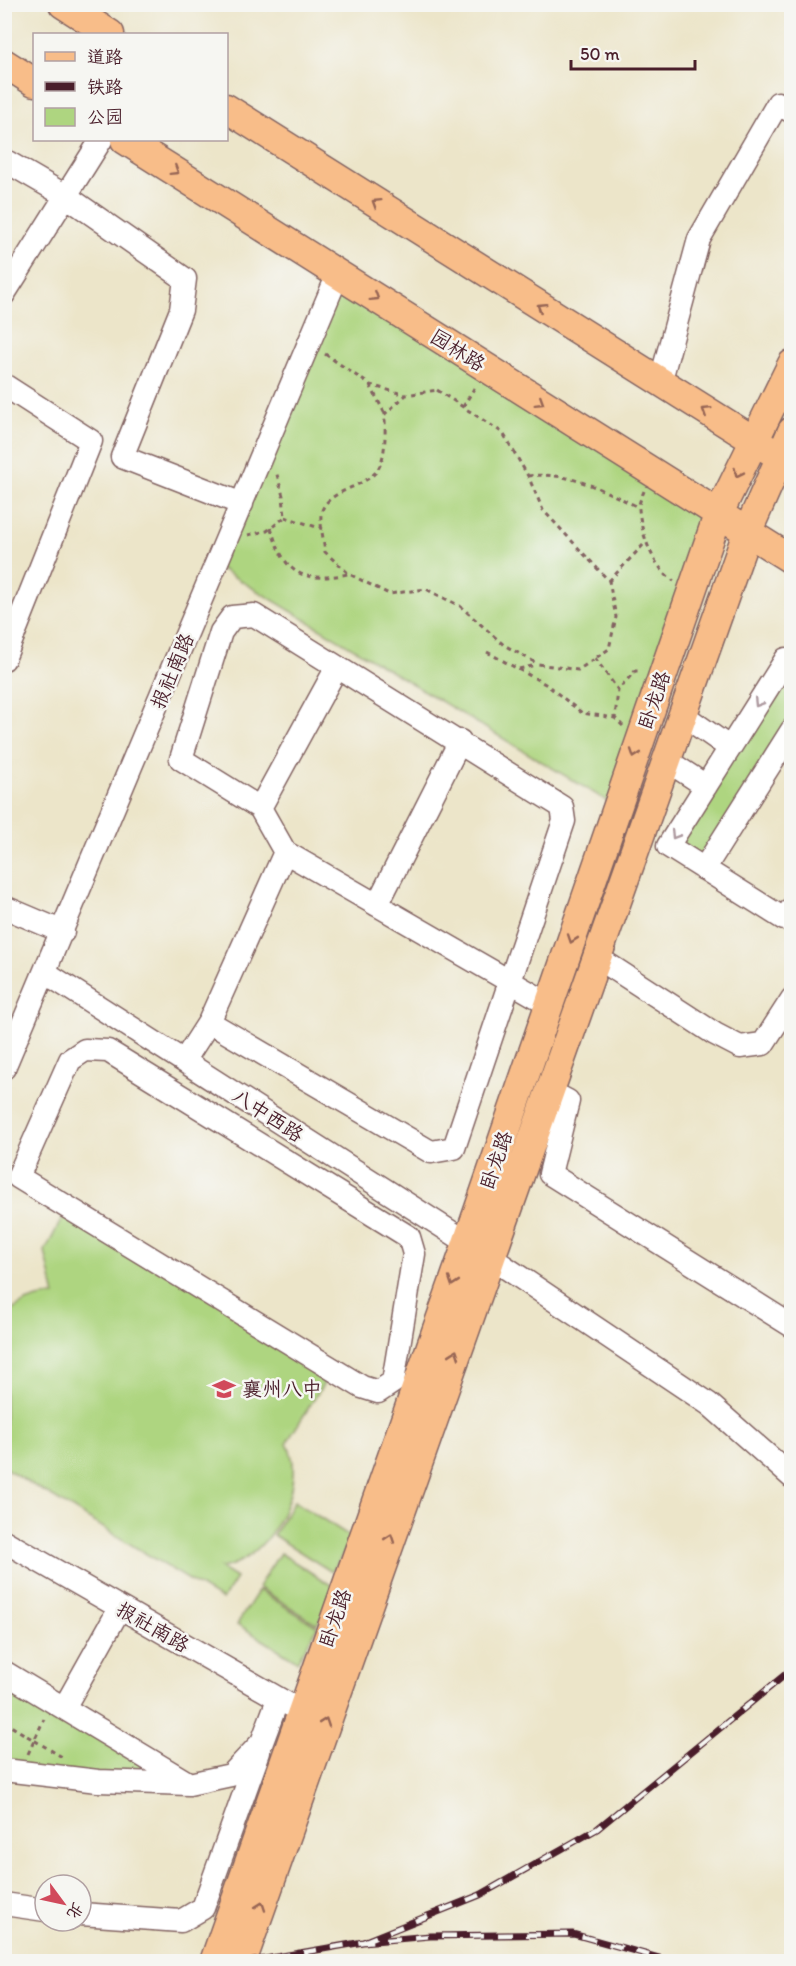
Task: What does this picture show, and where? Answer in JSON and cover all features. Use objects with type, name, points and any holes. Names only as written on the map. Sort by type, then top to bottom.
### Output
[{"type":"main road","points":[[63,4],[108,33]]},
{"type":"main road","points":[[4,63],[33,81]]},
{"type":"main road","points":[[228,109],[754,441],[788,451]]},
{"type":"main road","name":"园林路","points":[[127,141],[792,560]]},
{"type":"main road","name":"卧龙路","points":[[242,1962],[478,1250],[549,1004],[718,515],[792,364]]},
{"type":"main road","name":"卧龙路","points":[[214,1962],[290,1706],[478,1250],[548,1090],[747,533],[788,451]]},
{"type":"street","points":[[660,383],[699,239],[778,103],[792,112]]},
{"type":"street","points":[[4,294],[101,141]]},
{"type":"street","points":[[4,160],[66,196],[185,279],[181,310],[122,457]]},
{"type":"street","name":"报社南路","points":[[4,1068],[339,274]]},
{"type":"street","points":[[4,385],[91,441],[122,457],[242,504]]},
{"type":"street","points":[[4,659],[91,441]]},
{"type":"street","points":[[209,1022],[431,1152],[454,1148],[509,979],[564,821],[562,807],[460,741],[254,615],[232,617],[221,632],[182,759],[260,808],[285,852],[509,979],[549,1004]]},
{"type":"street","points":[[792,663],[786,659],[668,846],[784,920],[792,908]]},
{"type":"street","points":[[260,808],[337,667]]},
{"type":"street","points":[[682,715],[730,748]]},
{"type":"street","points":[[704,869],[792,730]]},
{"type":"street","points":[[377,904],[460,741]]},
{"type":"street","points":[[666,760],[706,786]]},
{"type":"street","points":[[184,1061],[209,1022],[285,852]]},
{"type":"street","points":[[4,907],[63,932]]},
{"type":"street","points":[[595,956],[740,1047],[763,1044],[792,999]]},
{"type":"street","name":"八中西路","points":[[46,973],[478,1250],[710,1404],[792,1477]]},
{"type":"street","points":[[85,1050],[108,1051],[265,1150],[409,1237],[414,1254],[393,1382],[378,1392],[362,1387],[18,1177],[70,1060],[85,1050]]},
{"type":"street","points":[[548,1090],[568,1101],[550,1174],[792,1326]]},
{"type":"street","points":[[265,1150],[280,1124]]},
{"type":"street","name":"报社南路","points":[[4,1540],[290,1706]]},
{"type":"street","points":[[58,1705],[120,1608]]},
{"type":"street","points":[[4,1672],[189,1784]]},
{"type":"street","points":[[12,1771],[98,1781],[189,1784],[231,1775],[262,1742],[290,1706]]},
{"type":"street","points":[[93,1915],[181,1921],[203,1908],[262,1742]]},
{"type":"street","points":[[4,1904],[33,1908]]},
{"type":"path","points":[[309,344],[370,385],[406,395],[437,390],[503,433],[528,476],[543,510],[609,581],[616,617],[609,649],[578,670],[538,664],[504,645],[460,606],[426,589],[389,594],[349,574],[325,552],[321,514],[328,499],[357,486],[376,472],[384,451],[386,414],[370,385]]},
{"type":"path","points":[[386,414],[406,395]]},
{"type":"path","points":[[264,452],[278,474],[285,517]]},
{"type":"path","points":[[651,472],[638,507],[646,542],[664,575],[692,591]]},
{"type":"path","points":[[528,476],[545,474],[584,482],[638,507]]},
{"type":"path","points":[[285,517],[322,529]]},
{"type":"path","points":[[228,539],[271,528],[285,517]]},
{"type":"path","points":[[271,528],[278,551],[296,572],[320,579],[349,574]]},
{"type":"path","points":[[609,581],[646,542]]},
{"type":"path","points":[[487,652],[547,686],[582,713],[615,718]]},
{"type":"path","points":[[595,658],[618,690]]},
{"type":"path","points":[[517,669],[538,664]]},
{"type":"path","points":[[12,1771],[58,1705]]},
{"type":"path","points":[[4,1722],[66,1759]]},
{"type":"green space","points":[[338,274],[718,515],[617,807],[216,566]]},
{"type":"green space","points":[[791,663],[791,730],[704,869],[668,846]]},
{"type":"green space","points":[[68,1207],[333,1369],[287,1442],[293,1462],[292,1481],[282,1514],[273,1530],[250,1555],[235,1564],[220,1568],[236,1578],[222,1600],[5,1468],[4,1317],[15,1308],[28,1302],[41,1297],[55,1296],[45,1251]]},
{"type":"green space","points":[[294,1501],[353,1538],[332,1572],[273,1535]]},
{"type":"green space","points":[[280,1553],[339,1590],[317,1624],[258,1587]]},
{"type":"green space","points":[[259,1590],[318,1627],[297,1661],[237,1624]]},
{"type":"green space","points":[[4,1672],[189,1784],[5,1770]]},
{"type":"railway","points":[[363,1942],[480,1895],[597,1829],[792,1669]]},
{"type":"railway","points":[[248,1962],[363,1942],[430,1936],[573,1934],[674,1962]]},
{"type":"place","name":"襄州八中","points":[[224,1389]]}]
